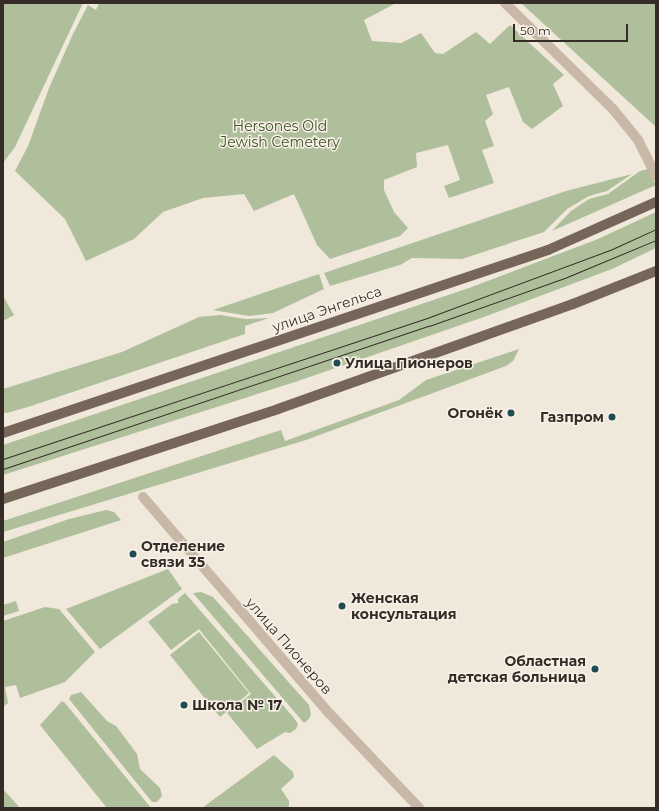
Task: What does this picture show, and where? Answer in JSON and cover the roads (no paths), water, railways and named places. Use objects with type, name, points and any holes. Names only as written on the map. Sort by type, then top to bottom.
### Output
[{"type":"main road","name":"улица Энгельса","points":[[3,433],[548,250],[656,202]]},
{"type":"main road","points":[[3,499],[278,409],[573,304],[656,271]]},
{"type":"street","points":[[505,3],[613,109],[638,140],[656,176]]},
{"type":"street","name":"улица Пионеров","points":[[143,497],[329,713],[419,808]]},
{"type":"tram line","points":[[3,459],[427,318],[610,250],[656,229]]},
{"type":"tram line","points":[[3,469],[429,326],[567,277],[656,240]]},
{"type":"place","name":"Улица Пионеров","points":[[337,363]]},
{"type":"place","name":"Огонёк","points":[[511,413]]},
{"type":"place","name":"Газпром","points":[[612,417]]},
{"type":"place","name":"Отделение связи 35","points":[[133,554]]},
{"type":"place","name":"Женская консультация","points":[[342,606]]},
{"type":"place","name":"Областная детская больница","points":[[595,669]]},
{"type":"place","name":"Школа № 17","points":[[184,705]]},
{"type":"park label","name":"Hersones Old Jewish Cemetery","points":[[280,134]]}]
